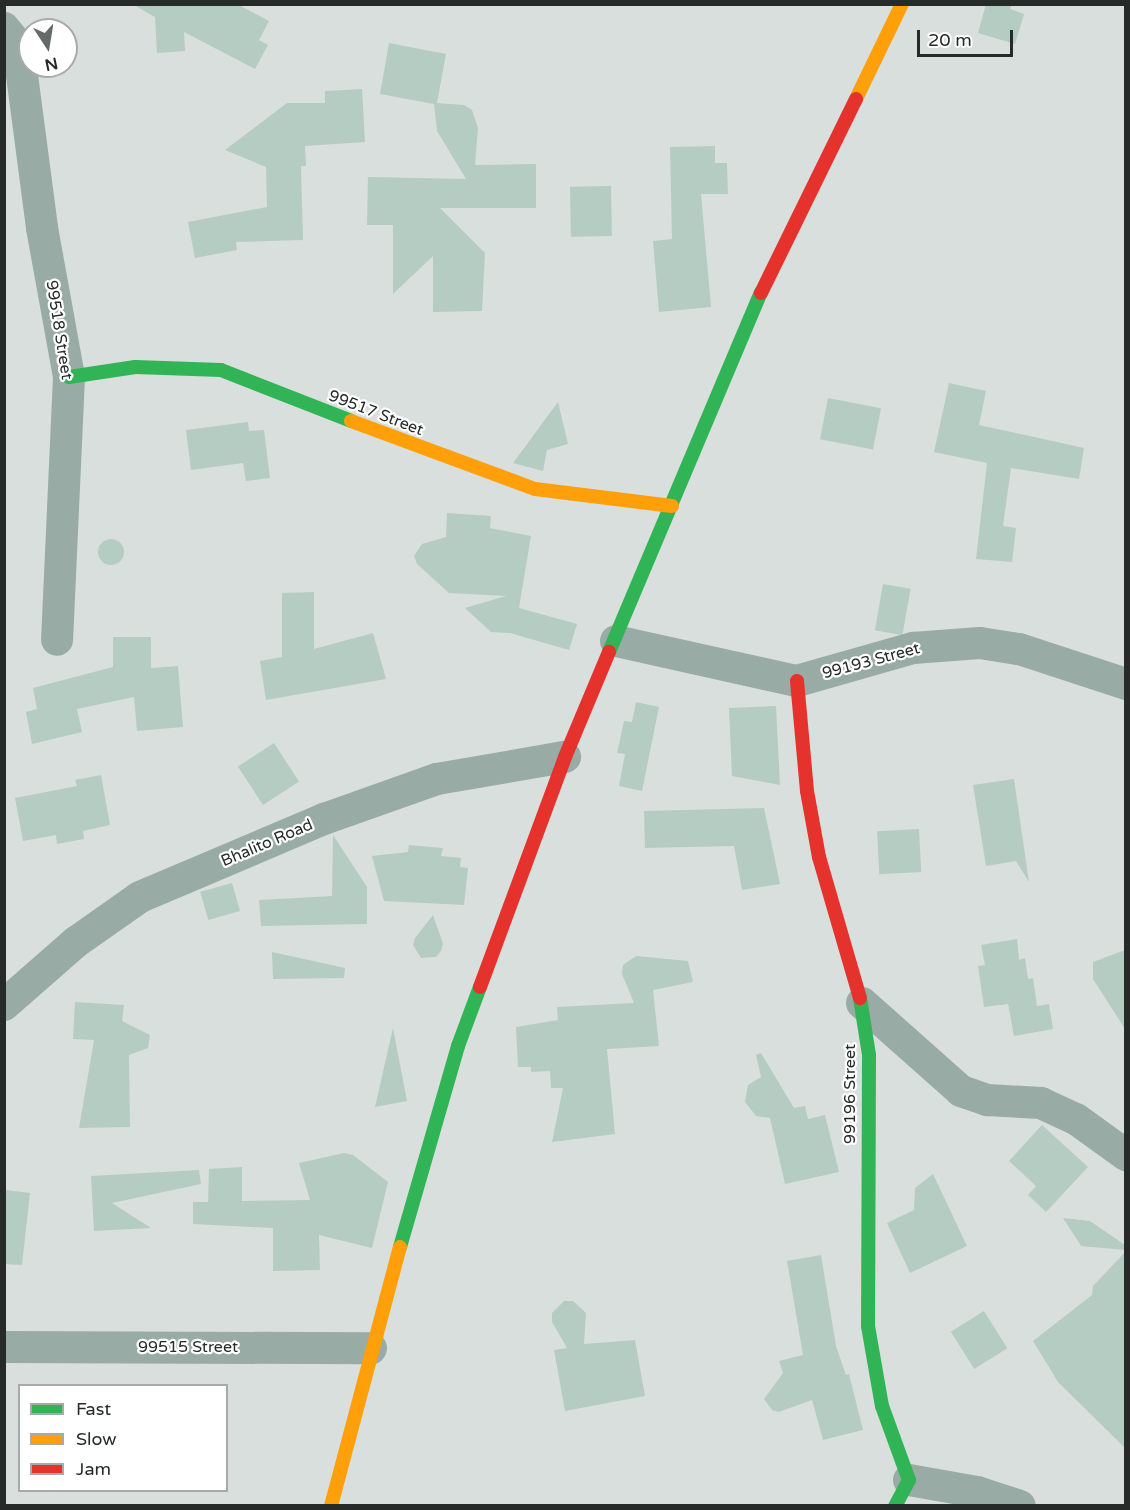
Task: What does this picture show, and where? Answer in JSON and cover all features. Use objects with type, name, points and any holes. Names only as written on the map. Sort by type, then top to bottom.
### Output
[{"type":"street","points":[[331,1506],[371,1348],[458,1046],[565,757],[616,641],[758,299],[902,4]]},
{"type":"street","name":"99518 Street","points":[[4,28],[18,45],[42,228],[69,377],[57,640]]},
{"type":"street","name":"99517 Street","points":[[69,377],[135,367],[221,370],[481,472],[535,489],[672,506]]},
{"type":"street","name":"99193 Street","points":[[616,641],[797,681],[913,648],[980,643],[1019,649],[1125,684]]},
{"type":"street","name":"99196 Street","points":[[797,681],[807,791],[819,857],[862,1003],[869,1055],[868,1326],[882,1406],[902,1492]]},
{"type":"street","name":"Bhalito Road","points":[[4,1005],[76,942],[140,897],[324,819],[437,779],[565,757]]},
{"type":"street","points":[[862,1003],[961,1091],[987,1100],[1041,1103],[1076,1119],[1125,1155]]},
{"type":"street","name":"99515 Street","points":[[4,1347],[371,1348]]},
{"type":"street","points":[[902,1492],[977,1491],[1020,1506]]},
{"type":"building","points":[[132,4],[237,4],[269,21],[259,40],[268,45],[255,69],[184,32],[185,51],[157,53],[155,17]]},
{"type":"building","points":[[986,4],[1012,4],[1010,9],[1024,14],[1015,44],[978,33]]},
{"type":"building","points":[[389,43],[446,54],[437,103],[464,105],[472,110],[478,128],[475,165],[536,164],[536,208],[440,208],[485,253],[482,311],[433,312],[433,256],[393,294],[393,225],[367,225],[368,177],[466,179],[437,131],[434,104],[380,94]]},
{"type":"building","points":[[362,89],[365,142],[305,146],[306,166],[301,166],[303,240],[236,242],[237,250],[195,258],[188,222],[267,207],[266,167],[225,150],[287,103],[325,103],[325,91]]},
{"type":"building","points":[[715,146],[715,163],[727,163],[728,194],[701,194],[711,307],[659,312],[653,241],[672,239],[670,147]]},
{"type":"building","points":[[611,186],[612,236],[571,237],[570,187]]},
{"type":"building","points":[[949,383],[986,391],[979,425],[1084,448],[1079,479],[1011,468],[1003,526],[1016,528],[1012,562],[976,559],[987,463],[934,452]]},
{"type":"building","points":[[828,398],[881,408],[873,450],[820,439]]},
{"type":"building","points":[[558,402],[568,444],[547,450],[543,471],[513,463]]},
{"type":"building","points":[[248,422],[249,431],[264,430],[270,478],[246,481],[243,463],[191,470],[186,430]]},
{"type":"building","points":[[447,513],[491,516],[490,528],[531,536],[519,608],[577,624],[569,650],[510,633],[491,632],[465,608],[506,596],[449,593],[417,564],[414,556],[422,544],[446,537]]},
{"type":"building","points":[[111,539],[120,543],[124,552],[120,561],[111,565],[102,561],[98,552],[102,543]]},
{"type":"building","points":[[883,584],[911,589],[902,635],[875,630]]},
{"type":"building","points":[[314,592],[314,649],[373,633],[386,679],[266,700],[260,661],[282,657],[282,593]]},
{"type":"building","points":[[113,637],[151,637],[151,668],[178,666],[183,727],[137,731],[134,697],[77,709],[82,732],[32,744],[26,712],[37,709],[33,688],[113,667]]},
{"type":"building","points":[[636,702],[659,707],[642,791],[619,786],[625,754],[617,753],[624,721],[632,722]]},
{"type":"building","points":[[776,706],[780,785],[732,776],[729,708]]},
{"type":"building","points":[[274,743],[299,782],[263,805],[238,766]]},
{"type":"building","points":[[101,775],[110,825],[83,831],[84,839],[57,844],[56,835],[23,841],[15,798],[77,786],[75,780]]},
{"type":"building","points":[[1014,779],[1029,882],[1016,861],[986,866],[973,785]]},
{"type":"building","points":[[764,808],[780,884],[742,890],[734,846],[645,848],[644,811]]},
{"type":"building","points":[[919,829],[921,872],[879,874],[877,831]]},
{"type":"building","points":[[333,835],[367,887],[367,924],[261,926],[259,900],[332,896]]},
{"type":"building","points":[[409,845],[443,848],[441,856],[461,858],[460,867],[468,868],[464,905],[384,901],[372,856],[408,852]]},
{"type":"building","points":[[232,883],[240,911],[208,920],[200,892]]},
{"type":"building","points":[[433,915],[443,944],[436,957],[421,958],[413,945],[415,938]]},
{"type":"building","points":[[1017,939],[1019,960],[1025,958],[1028,979],[1033,978],[1037,1006],[1049,1004],[1053,1029],[1014,1036],[1008,1004],[984,1007],[978,966],[985,965],[981,945]]},
{"type":"building","points":[[1125,950],[1125,1029],[1093,979],[1093,962]]},
{"type":"building","points":[[272,952],[345,968],[344,978],[273,979]]},
{"type":"building","points":[[636,956],[688,961],[693,982],[653,990],[659,1046],[607,1049],[615,1134],[552,1142],[563,1088],[551,1088],[550,1071],[531,1072],[531,1067],[518,1067],[516,1027],[558,1020],[557,1007],[634,1003],[622,974],[623,965]]},
{"type":"building","points":[[75,1002],[124,1005],[122,1021],[150,1035],[148,1048],[129,1055],[130,1127],[79,1128],[94,1040],[73,1039]]},
{"type":"building","points":[[393,1028],[407,1101],[375,1107]]},
{"type":"building","points":[[761,1053],[794,1108],[805,1106],[808,1119],[825,1115],[839,1172],[785,1184],[770,1118],[756,1116],[745,1102],[748,1085],[761,1077],[756,1055]]},
{"type":"building","points":[[1042,1125],[1088,1167],[1046,1212],[1028,1195],[1036,1186],[1009,1161]]},
{"type":"building","points":[[344,1153],[353,1155],[388,1182],[372,1248],[319,1235],[320,1270],[273,1271],[273,1228],[193,1224],[193,1202],[208,1202],[209,1169],[242,1167],[242,1201],[310,1200],[299,1163]]},
{"type":"building","points":[[199,1170],[201,1184],[112,1203],[151,1228],[94,1231],[91,1176]]},
{"type":"building","points":[[933,1174],[967,1246],[910,1273],[887,1223],[914,1210],[915,1188]]},
{"type":"building","points":[[6,1190],[30,1193],[22,1265],[4,1264]]},
{"type":"building","points":[[1063,1218],[1090,1221],[1125,1245],[1125,1250],[1081,1246]]},
{"type":"building","points":[[1125,1252],[1125,1448],[1058,1382],[1033,1341],[1092,1295],[1093,1286]]},
{"type":"building","points":[[821,1255],[836,1346],[846,1375],[849,1374],[863,1430],[823,1440],[812,1400],[779,1412],[772,1410],[764,1399],[783,1373],[779,1361],[803,1355],[787,1261]]},
{"type":"building","points":[[564,1301],[573,1301],[586,1313],[584,1344],[635,1340],[645,1396],[565,1411],[554,1350],[567,1348],[552,1322],[552,1313]]},
{"type":"building","points":[[984,1311],[1007,1348],[974,1369],[951,1332]]},
{"type":"traffic: fast","points":[[609,652],[761,293]]},
{"type":"traffic: fast","points":[[69,377],[135,367],[221,370],[351,421]]},
{"type":"traffic: fast","points":[[400,1247],[458,1046],[480,987]]},
{"type":"traffic: fast","points":[[860,998],[869,1055],[868,1326],[882,1406],[909,1480],[895,1506]]},
{"type":"traffic: slow","points":[[856,99],[902,4]]},
{"type":"traffic: slow","points":[[351,421],[535,489],[672,506]]},
{"type":"traffic: slow","points":[[331,1506],[400,1247]]},
{"type":"traffic: jam","points":[[761,293],[856,99]]},
{"type":"traffic: jam","points":[[480,987],[565,757],[609,652]]},
{"type":"traffic: jam","points":[[797,681],[807,791],[819,857],[860,998]]}]
